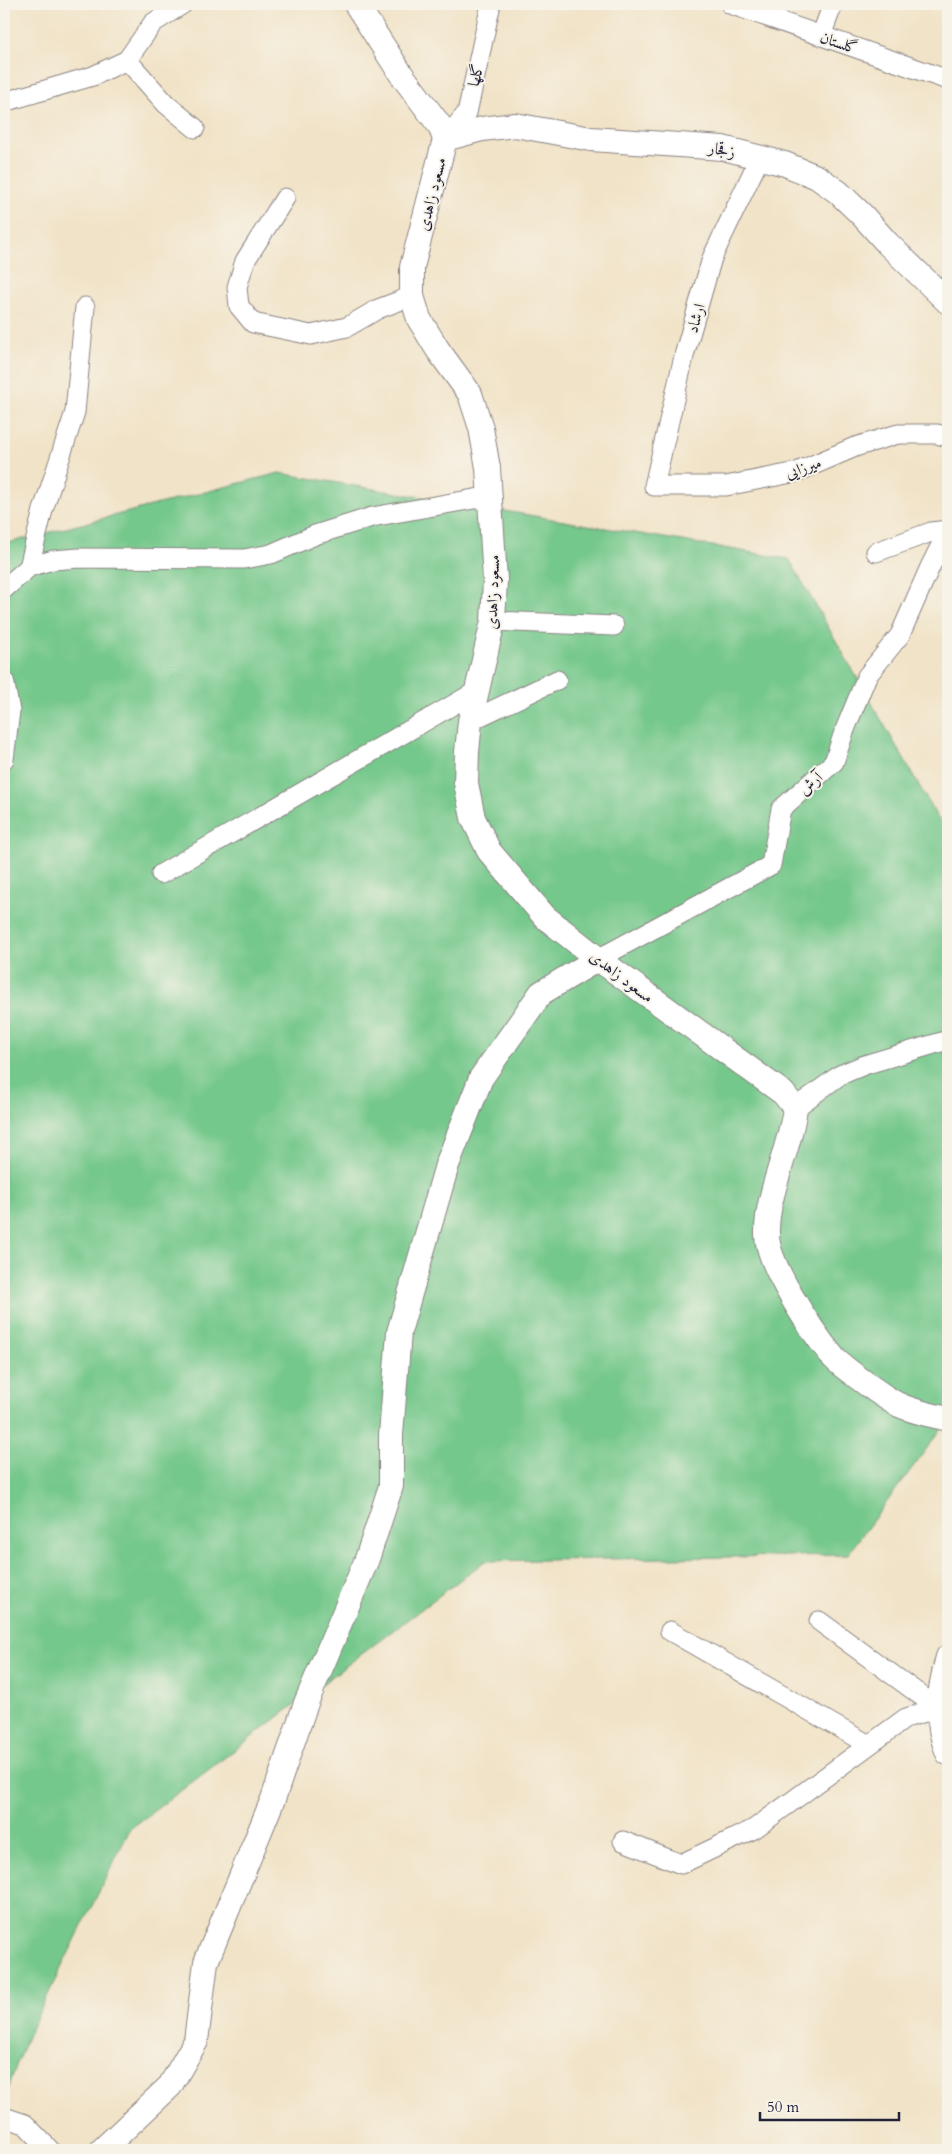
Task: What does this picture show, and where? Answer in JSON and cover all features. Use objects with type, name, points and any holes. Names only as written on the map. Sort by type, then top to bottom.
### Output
[{"type":"street","points":[[4,102],[93,76],[127,60],[154,23],[183,4]]},
{"type":"street","name":"مسعود زاهدی","points":[[356,4],[401,74],[440,126],[445,139],[412,267],[412,296],[419,319],[438,350],[470,394],[481,428],[491,496],[495,580],[493,621],[470,721],[466,783],[472,818],[489,851],[544,917],[598,959],[783,1093],[795,1108]]},
{"type":"street","name":"گلها","points":[[445,139],[467,113],[491,4]]},
{"type":"street","name":"گلستان","points":[[730,4],[948,80]]},
{"type":"street","points":[[821,36],[833,4]]},
{"type":"street","points":[[127,60],[166,104],[195,128]]},
{"type":"street","name":"زقجار","points":[[445,139],[482,129],[515,125],[591,139],[723,148],[785,164],[817,176],[838,192],[948,302]]},
{"type":"street","name":"ارشاد","points":[[654,486],[686,352],[712,258],[760,157]]},
{"type":"street","points":[[285,198],[245,261],[236,287],[238,306],[253,323],[311,335],[347,327],[378,309],[412,296]]},
{"type":"street","points":[[29,567],[43,510],[76,412],[85,307]]},
{"type":"street","name":"میرزایی","points":[[654,486],[726,486],[797,472],[855,447],[898,434],[937,434],[948,437]]},
{"type":"street","points":[[4,589],[29,567],[53,560],[79,558],[244,560],[271,554],[314,535],[372,517],[491,496]]},
{"type":"street","points":[[876,552],[930,532],[948,531]]},
{"type":"street","name":"آرش","points":[[598,959],[770,865],[781,809],[834,762],[867,676],[900,636],[948,531]]},
{"type":"street","points":[[493,621],[614,626]]},
{"type":"street","points":[[4,680],[10,711],[4,759]]},
{"type":"street","points":[[470,721],[557,680]]},
{"type":"street","points":[[161,874],[477,692]]},
{"type":"street","points":[[102,2150],[170,2086],[196,2042],[206,1962],[273,1799],[306,1703],[367,1558],[390,1486],[390,1435],[398,1332],[447,1165],[480,1078],[541,994],[598,959]]},
{"type":"street","points":[[948,1040],[840,1075],[795,1108],[793,1130],[770,1204],[766,1235],[776,1267],[784,1283],[834,1359],[897,1404],[948,1420]]},
{"type":"street","points":[[819,1621],[942,1696]]},
{"type":"street","points":[[670,1631],[869,1745]]},
{"type":"street","points":[[948,1657],[942,1696],[940,1728],[948,1753]]},
{"type":"street","points":[[623,1841],[681,1864],[754,1829],[906,1718],[942,1696]]},
{"type":"street","points":[[4,2117],[24,2124],[50,2150]]},
{"type":"green space","points":[[279,473],[789,559],[937,817],[948,828],[948,1420],[847,1555],[485,1561],[130,1829],[25,2041],[4,2100],[4,544]]}]
